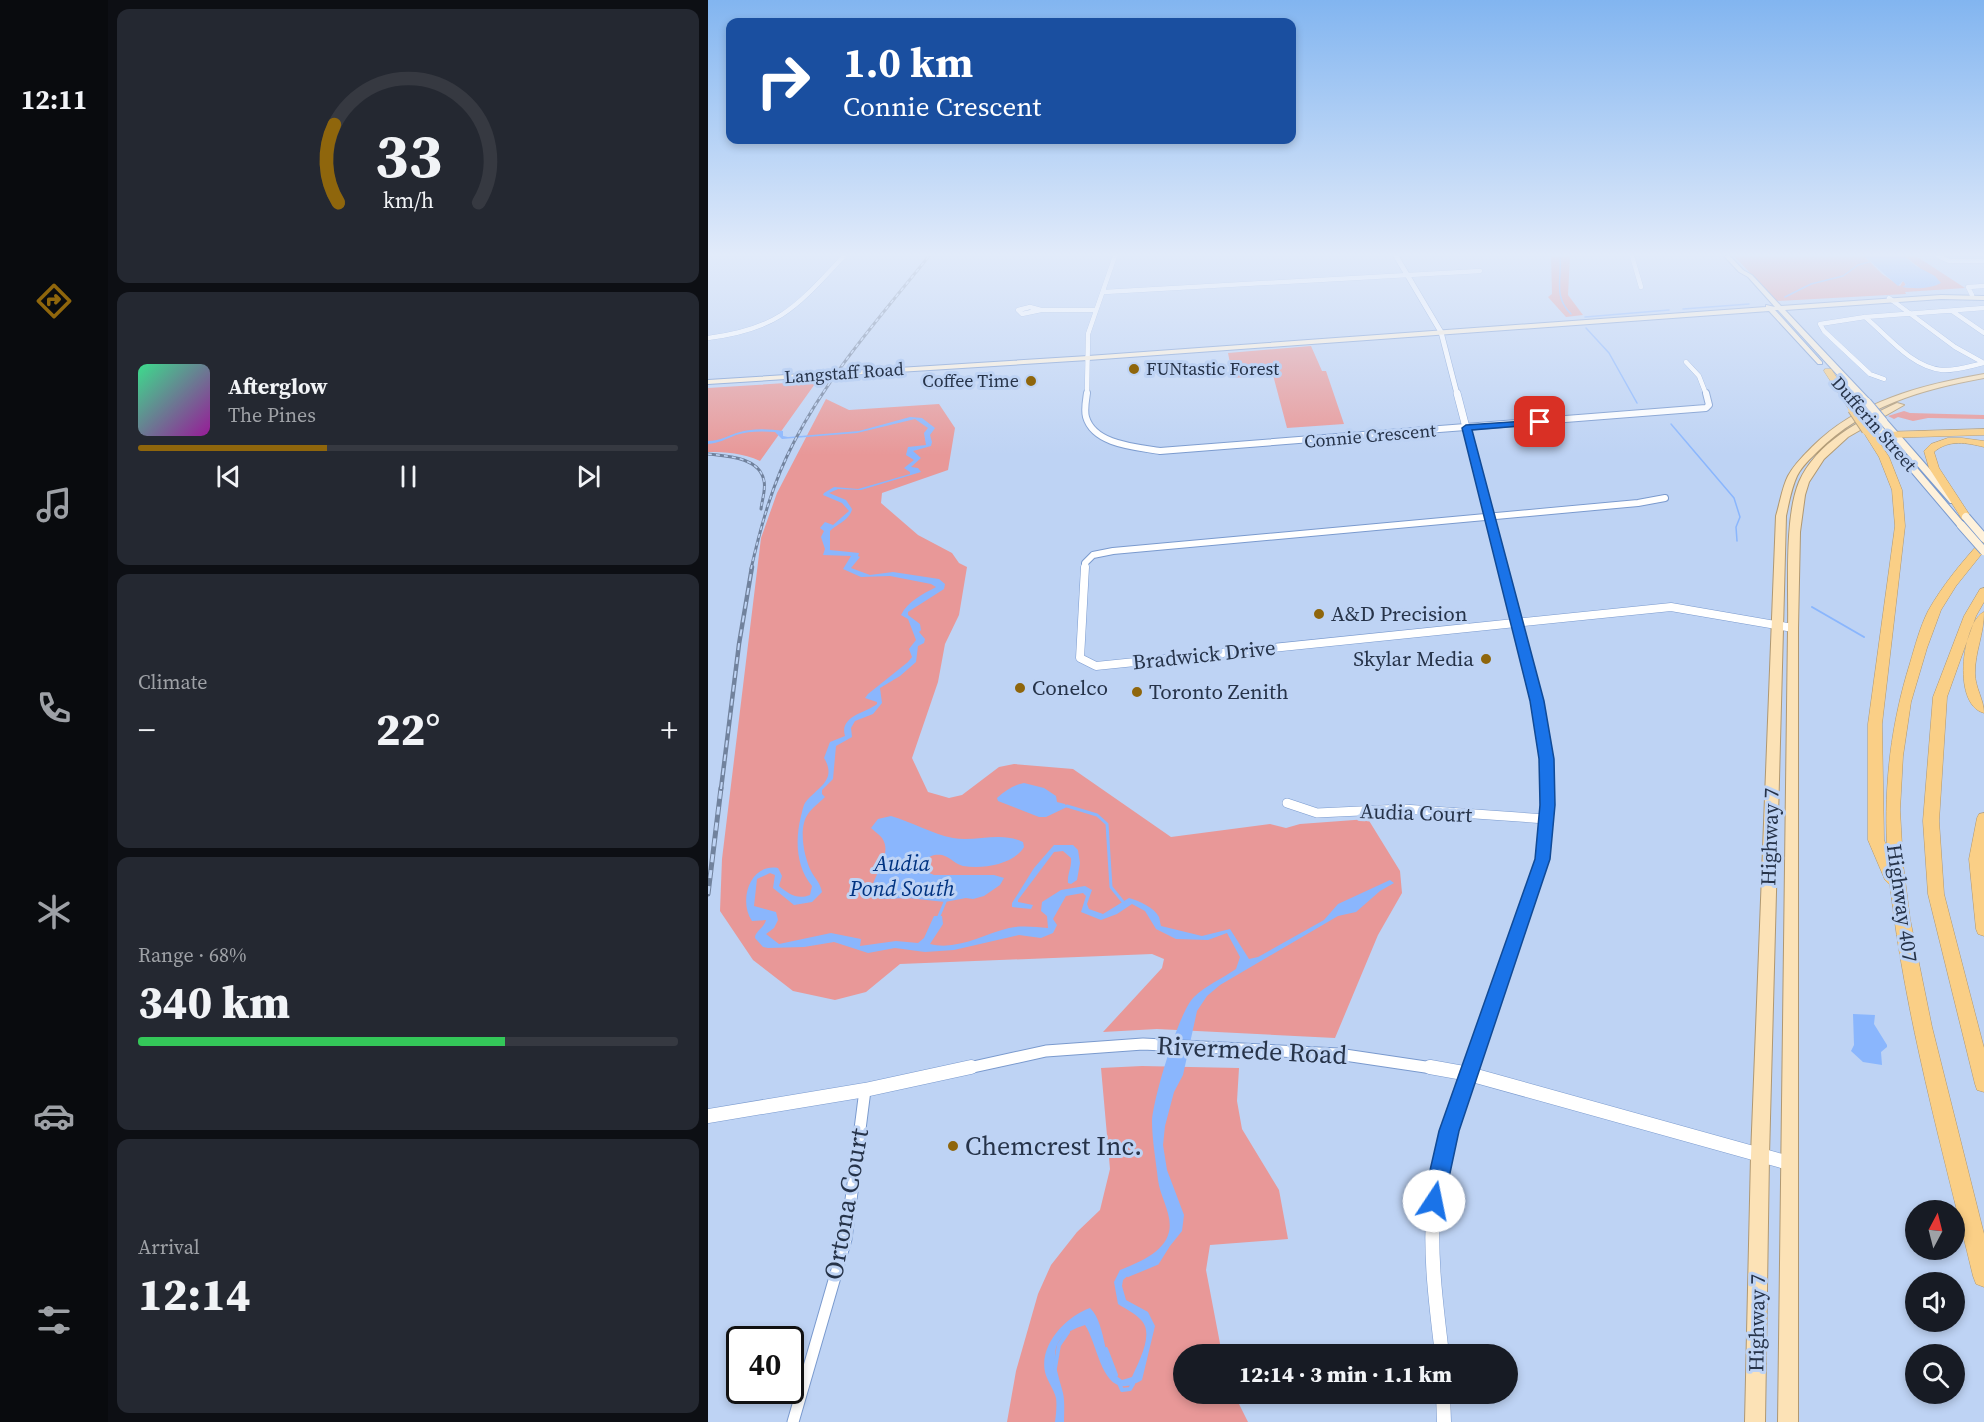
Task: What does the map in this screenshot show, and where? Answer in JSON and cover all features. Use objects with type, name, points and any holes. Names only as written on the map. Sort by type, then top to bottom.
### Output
[{"type":"highway","points":[[1828,371],[1875,425],[1897,490],[1900,526],[1879,679],[1874,778],[1876,840],[1898,892]]},
{"type":"highway","points":[[1890,434],[1984,432]]},
{"type":"highway","points":[[1964,521],[1934,468],[1929,451],[1935,444],[1947,441],[1984,444]]},
{"type":"highway","points":[[1979,553],[1984,525]]},
{"type":"highway","name":"Highway 407","points":[[1984,544],[1935,609],[1908,684],[1894,754],[1892,813],[1898,892],[1916,1000],[1984,1276]]},
{"type":"highway","name":"Highway 407","points":[[1984,592],[1970,616],[1940,697],[1931,822],[1936,894],[1984,1084]]},
{"type":"highway","points":[[1984,616],[1976,636],[1968,671],[1970,691],[1984,709]]},
{"type":"highway","points":[[1984,818],[1979,832],[1976,873],[1984,929]]},
{"type":"main road","name":"Langstaff Road","points":[[708,382],[1573,322]]},
{"type":"main road","name":"Dufferin Street","points":[[1787,322],[1828,371]]},
{"type":"main road","name":"Dufferin Street","points":[[1787,322],[1875,425],[1890,434],[1964,521],[1984,538]]},
{"type":"main road","name":"Highway 7","points":[[1755,1422],[1760,1156],[1781,516],[1791,479],[1804,461],[1838,428],[1880,404],[1937,384],[1984,376]]},
{"type":"main road","name":"Highway 7","points":[[1788,1422],[1793,628],[1797,518],[1804,482],[1814,468],[1850,432],[1887,411],[1934,392],[1984,381]]},
{"type":"main road","name":"Dufferin Street","points":[[1964,521],[1979,553]]},
{"type":"street","points":[[708,338],[750,330],[769,322]]},
{"type":"street","name":"Connie Crescent","points":[[1091,322],[1088,334],[1086,414],[1088,421],[1098,433],[1112,441],[1160,451],[1706,408],[1709,405],[1697,371],[1686,362]]},
{"type":"street","points":[[1435,322],[1441,332],[1491,517],[1541,723],[1546,759],[1543,859],[1442,1155],[1434,1201],[1434,1283],[1441,1344]]},
{"type":"street","points":[[1828,322],[1820,325],[1870,374],[1884,379]]},
{"type":"street","points":[[1871,322],[1913,358],[1934,369],[1984,363]]},
{"type":"street","points":[[1922,322],[1955,347],[1984,363]]},
{"type":"street","points":[[1969,322],[1984,333]]},
{"type":"street","name":"Bradwick Drive","points":[[1665,498],[1638,503],[1122,550],[1093,555],[1086,563],[1080,658],[1082,662],[1092,665],[1130,663],[1671,607],[1793,628]]},
{"type":"street","name":"Audia Court","points":[[1287,803],[1317,813],[1403,809],[1546,819]]},
{"type":"street","name":"Rivermede Road","points":[[708,1116],[865,1089],[1046,1051],[1143,1044],[1338,1054],[1469,1074],[1789,1163]]},
{"type":"street","name":"Ortona Court","points":[[793,1422],[846,1239],[865,1089]]},
{"type":"street","points":[[1443,1404],[1444,1422]]},
{"type":"shaded area","points":[[1311,346],[1322,371],[1326,371],[1344,424],[1287,428],[1273,375],[1233,378],[1228,353]]},
{"type":"shaded area","points":[[817,381],[760,461],[747,456],[708,452],[708,388]]},
{"type":"shaded area","points":[[826,399],[849,410],[939,404],[955,428],[948,470],[882,493],[881,503],[918,535],[952,553],[959,563],[967,567],[959,615],[945,644],[938,682],[912,758],[928,792],[949,798],[962,795],[999,767],[1014,764],[1073,769],[1171,837],[1270,824],[1286,828],[1300,824],[1368,819],[1400,871],[1402,893],[1378,935],[1335,1038],[1157,1029],[1103,1032],[1162,968],[1164,959],[1152,954],[900,964],[866,992],[835,1000],[793,991],[753,960],[720,911],[722,859],[761,538],[777,493]]},
{"type":"shaded area","points":[[1904,411],[1984,415],[1984,419],[1928,418],[1913,421],[1888,416]]},
{"type":"shaded area","points":[[1142,1066],[1239,1068],[1237,1101],[1242,1129],[1279,1190],[1288,1239],[1210,1245],[1206,1270],[1220,1344],[1173,1344],[1173,1404],[1239,1404],[1248,1422],[1007,1422],[1016,1371],[1038,1294],[1051,1265],[1077,1232],[1100,1210],[1110,1169],[1101,1068]]},
{"type":"water","points":[[910,417],[922,418],[935,428],[930,435],[931,446],[913,451],[921,458],[911,467],[918,468],[921,472],[861,490],[838,489],[829,493],[846,500],[852,509],[846,519],[830,531],[830,550],[859,553],[860,557],[851,568],[870,575],[893,572],[939,579],[945,584],[944,589],[908,612],[908,615],[920,624],[919,632],[925,639],[924,643],[918,646],[916,662],[900,676],[880,688],[882,703],[873,714],[855,721],[851,728],[852,737],[836,746],[833,779],[822,790],[825,797],[805,820],[804,851],[808,865],[822,892],[812,902],[794,905],[773,888],[775,875],[770,873],[757,879],[754,906],[776,912],[778,920],[774,928],[766,934],[779,944],[831,933],[861,939],[860,946],[896,941],[918,943],[924,938],[934,916],[942,916],[943,924],[930,944],[940,946],[960,944],[1014,927],[1048,928],[1047,916],[1041,911],[1042,902],[1061,890],[1085,886],[1092,890],[1087,904],[1089,909],[1103,914],[1129,898],[1154,910],[1161,926],[1202,936],[1230,929],[1249,959],[1258,957],[1324,920],[1338,904],[1390,880],[1394,883],[1380,891],[1356,912],[1338,916],[1220,985],[1207,996],[1197,1011],[1183,1075],[1174,1092],[1165,1126],[1163,1145],[1167,1170],[1184,1215],[1182,1231],[1158,1261],[1132,1272],[1123,1280],[1122,1286],[1126,1300],[1148,1312],[1155,1326],[1142,1380],[1129,1386],[1118,1385],[1110,1380],[1085,1325],[1072,1330],[1057,1344],[1055,1352],[1057,1371],[1064,1396],[1064,1422],[1055,1422],[1056,1398],[1045,1372],[1044,1362],[1046,1351],[1057,1332],[1072,1317],[1090,1308],[1100,1325],[1111,1366],[1122,1380],[1132,1377],[1141,1357],[1146,1341],[1145,1327],[1137,1316],[1118,1304],[1114,1282],[1120,1270],[1142,1260],[1162,1246],[1169,1232],[1168,1213],[1159,1186],[1153,1136],[1153,1110],[1174,1037],[1188,1005],[1203,989],[1236,969],[1240,957],[1227,933],[1208,940],[1176,939],[1156,929],[1145,911],[1132,904],[1117,914],[1101,920],[1081,912],[1086,896],[1083,893],[1066,896],[1053,919],[1057,925],[1053,933],[1041,938],[1019,935],[954,950],[925,952],[895,948],[868,953],[834,942],[804,947],[768,948],[763,947],[755,938],[766,920],[752,921],[748,913],[746,904],[749,885],[760,871],[778,868],[782,876],[779,886],[793,895],[801,897],[810,895],[812,886],[803,870],[798,853],[799,825],[804,804],[827,778],[828,766],[824,758],[830,742],[845,736],[844,729],[850,719],[877,704],[865,698],[912,657],[909,649],[916,640],[908,619],[901,615],[912,602],[936,587],[890,576],[861,577],[843,569],[851,556],[823,555],[825,549],[821,537],[824,531],[820,528],[825,522],[833,525],[849,511],[842,503],[823,495],[834,487],[858,489],[910,474],[904,468],[914,460],[906,455],[908,447],[926,445],[924,433],[928,428],[915,419],[857,433],[782,439],[775,432],[755,432],[708,444],[708,441],[756,429],[783,431],[783,436],[788,437],[859,431]]},
{"type":"water","points":[[1024,783],[1044,788],[1056,796],[1057,802],[1067,807],[1046,817],[1039,817],[998,801],[997,798],[1006,791]]},
{"type":"water","name":"Audia Pond South","points":[[891,816],[953,838],[1006,837],[1023,842],[1024,847],[1013,858],[988,866],[963,866],[940,855],[931,856],[925,861],[927,872],[934,875],[994,875],[1004,878],[1000,885],[984,896],[945,902],[908,898],[880,899],[871,894],[874,880],[884,859],[885,845],[881,837],[871,828],[878,819]]},
{"type":"water","points":[[1054,845],[1073,845],[1078,850],[1080,863],[1077,880],[1071,884],[1068,883],[1071,858],[1063,851],[1054,852],[1018,900],[1018,902],[1033,905],[1031,909],[1012,907],[1012,903],[1034,868]]},
{"type":"water","points":[[1853,1014],[1875,1015],[1874,1024],[1887,1045],[1881,1052],[1882,1065],[1863,1062],[1851,1051],[1854,1045]]},
{"type":"waterway","points":[[1586,328],[1609,353],[1637,403]]},
{"type":"waterway","points":[[1671,424],[1734,498],[1740,517],[1736,527],[1737,541]]},
{"type":"waterway","points":[[1812,607],[1864,637]]},
{"type":"waterway","points":[[1067,806],[1097,815],[1107,824],[1111,887],[1124,903]]},
{"type":"waterway","points":[[939,916],[945,902]]},
{"type":"waterway","points":[[1128,1275],[1157,1263],[1167,1247]]},
{"type":"waterway","points":[[1055,1368],[1059,1345],[1068,1332]]},
{"type":"waterway","points":[[1106,1349],[1116,1375]]},
{"type":"waterway","points":[[1119,1383],[1122,1390],[1130,1389],[1133,1384]]},
{"type":"railway","points":[[751,569],[763,520],[794,442],[839,369],[876,322]]},
{"type":"railway","points":[[708,454],[741,459],[756,467],[761,473],[764,484],[761,509]]},
{"type":"railway","points":[[721,789],[739,644],[752,567]]},
{"type":"railway","points":[[708,894],[721,788]]},
{"type":"place","name":"FUNtastic Forest","points":[[1134,369]]},
{"type":"place","name":"Coffee Time","points":[[1031,381]]},
{"type":"place","name":"A&D Precision","points":[[1319,614]]},
{"type":"place","name":"Skylar Media","points":[[1486,659]]},
{"type":"place","name":"Conelco","points":[[1020,688]]},
{"type":"place","name":"Toronto Zenith","points":[[1137,692]]},
{"type":"place","name":"Chemcrest Inc.","points":[[953,1146]]},
{"type":"route","points":[[1434,1201],[1442,1155],[1449,1131],[1543,859],[1547,805],[1546,759],[1537,701],[1466,428],[1540,422]]}]
